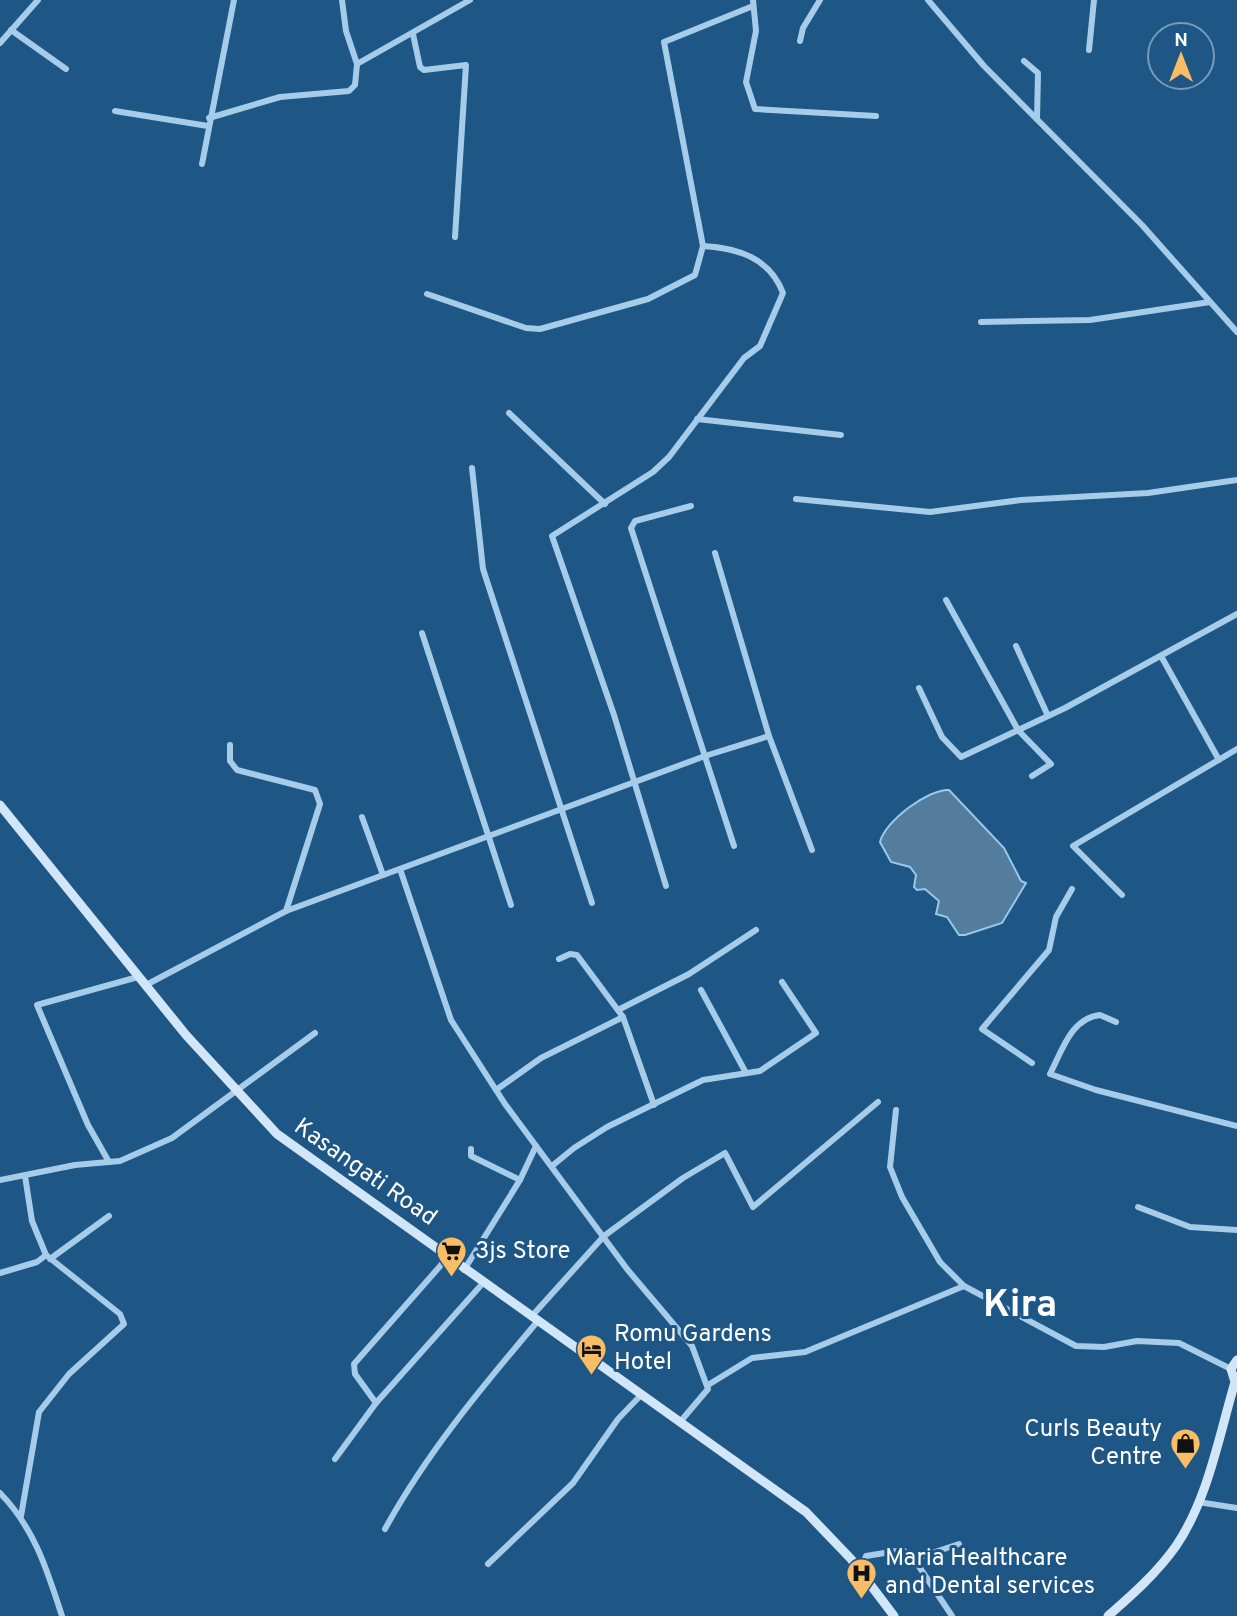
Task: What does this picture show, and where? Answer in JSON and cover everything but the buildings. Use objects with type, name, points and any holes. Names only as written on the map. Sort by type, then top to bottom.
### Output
[{"type":"street","points":[[0,43],[38,0]]},
{"type":"street","points":[[202,164],[208,122],[234,0]]},
{"type":"street","points":[[115,111],[208,122],[280,97],[349,91],[355,85],[357,64],[346,31],[342,0]]},
{"type":"street","points":[[357,64],[470,0]]},
{"type":"street","points":[[800,41],[803,28],[820,0]]},
{"type":"street","points":[[928,0],[984,65],[1142,225],[1237,332]]},
{"type":"street","points":[[1089,50],[1094,0]]},
{"type":"street","points":[[427,294],[526,328],[540,328],[648,299],[695,275],[703,246],[664,44],[674,35],[753,3],[756,31],[746,82],[755,109],[876,116]]},
{"type":"street","points":[[11,30],[66,69]]},
{"type":"street","points":[[413,34],[424,70],[466,65],[456,237]]},
{"type":"street","points":[[1024,61],[1038,74],[1037,119]]},
{"type":"street","points":[[666,886],[614,715],[552,539],[555,532],[605,504],[669,457],[744,358],[760,346],[783,293],[776,275],[736,249],[703,246]]},
{"type":"street","points":[[981,322],[1090,320],[1210,302]]},
{"type":"street","points":[[509,413],[605,504]]},
{"type":"street","points":[[697,419],[841,435]]},
{"type":"street","points":[[472,468],[483,569],[592,903]]},
{"type":"street","points":[[796,499],[930,512],[1021,500],[1148,493],[1237,480]]},
{"type":"street","points":[[691,506],[635,521],[631,528],[734,846]]},
{"type":"street","points":[[715,553],[769,736],[812,850]]},
{"type":"street","points":[[946,600],[1018,730],[1051,764],[1032,776]]},
{"type":"street","points":[[919,688],[942,737],[961,757],[1048,716],[1236,617]]},
{"type":"street","points":[[422,633],[512,905]]},
{"type":"street","points":[[1016,646],[1048,716]]},
{"type":"street","points":[[1161,656],[1220,760]]},
{"type":"street","points":[[146,985],[286,911],[705,756],[769,736]]},
{"type":"street","points":[[230,745],[230,761],[237,771],[315,790],[320,796],[320,804],[286,911]]},
{"type":"street","points":[[1122,895],[1073,846],[1237,749]]},
{"type":"street","name":"Kasangati Road","points":[[0,805],[186,1035],[277,1134],[450,1255],[464,1270],[806,1512],[860,1572],[894,1616]]},
{"type":"street","points":[[362,817],[383,875]]},
{"type":"street","points":[[400,869],[452,1020],[496,1090],[536,1146],[627,1269],[692,1346],[708,1385],[707,1391],[680,1422]]},
{"type":"street","points":[[1032,1063],[982,1029],[1049,950],[1056,916],[1072,889]]},
{"type":"street","points":[[496,1090],[541,1058],[689,974],[756,930]]},
{"type":"street","points":[[559,959],[570,954],[578,955],[620,1014],[654,1105]]},
{"type":"street","points":[[109,1162],[88,1125],[37,1005],[138,977]]},
{"type":"street","points":[[552,1166],[607,1127],[703,1080],[746,1073],[775,1063],[816,1032],[782,982]]},
{"type":"street","points":[[701,990],[746,1073]]},
{"type":"street","points":[[1116,1022],[1100,1015],[1082,1021],[1075,1027],[1050,1074],[1096,1090],[1237,1126]]},
{"type":"street","points":[[0,1180],[109,1162],[147,1151],[172,1138],[315,1033]]},
{"type":"street","points":[[385,1529],[402,1498],[460,1415],[534,1319],[604,1236],[683,1178],[725,1153],[753,1207],[878,1102]]},
{"type":"street","points":[[896,1110],[890,1167],[902,1197],[940,1262],[964,1286],[1076,1346],[1104,1347],[1137,1341],[1179,1343],[1234,1364],[1235,1382],[1198,1502],[1187,1527],[1163,1562],[1108,1616]]},
{"type":"street","points":[[464,1270],[520,1181],[536,1146]]},
{"type":"street","points":[[471,1149],[471,1156],[520,1181]]},
{"type":"street","points":[[21,1516],[39,1412],[69,1374],[124,1324],[121,1314],[48,1257],[32,1221],[25,1176]]},
{"type":"street","points":[[1138,1207],[1190,1227],[1237,1230]]},
{"type":"street","points":[[0,1273],[48,1257],[109,1216]]},
{"type":"street","points":[[376,1403],[355,1374],[354,1364],[450,1255]]},
{"type":"street","points":[[335,1459],[376,1403],[483,1283]]},
{"type":"street","points":[[708,1385],[752,1358],[805,1352],[964,1286]]},
{"type":"street","points":[[488,1564],[573,1483],[618,1419],[642,1394]]},
{"type":"street","points":[[0,1493],[21,1516],[37,1542],[62,1616]]},
{"type":"street","points":[[1198,1502],[1237,1508]]},
{"type":"street","points":[[914,1559],[959,1544]]},
{"type":"street","points":[[860,1572],[866,1556],[904,1550],[914,1559],[952,1616]]},
{"type":"water","points":[[949,790],[1004,848],[1021,881],[1026,883],[1002,923],[965,935],[959,935],[947,917],[936,914],[939,901],[925,889],[917,890],[914,887],[916,875],[910,867],[891,862],[880,842],[898,816],[919,800]]},
{"type":"place","name":"3js Store","points":[[452,1279]]},
{"type":"place","name":"Romu Gardens Hotel","points":[[591,1376]]},
{"type":"place","name":"Curls Beauty Centre","points":[[1185,1471]]},
{"type":"place","name":"Maria Healthcare and Dental services","points":[[862,1600]]},
{"type":"district","name":"Kira","points":[[1020,1306]]}]
